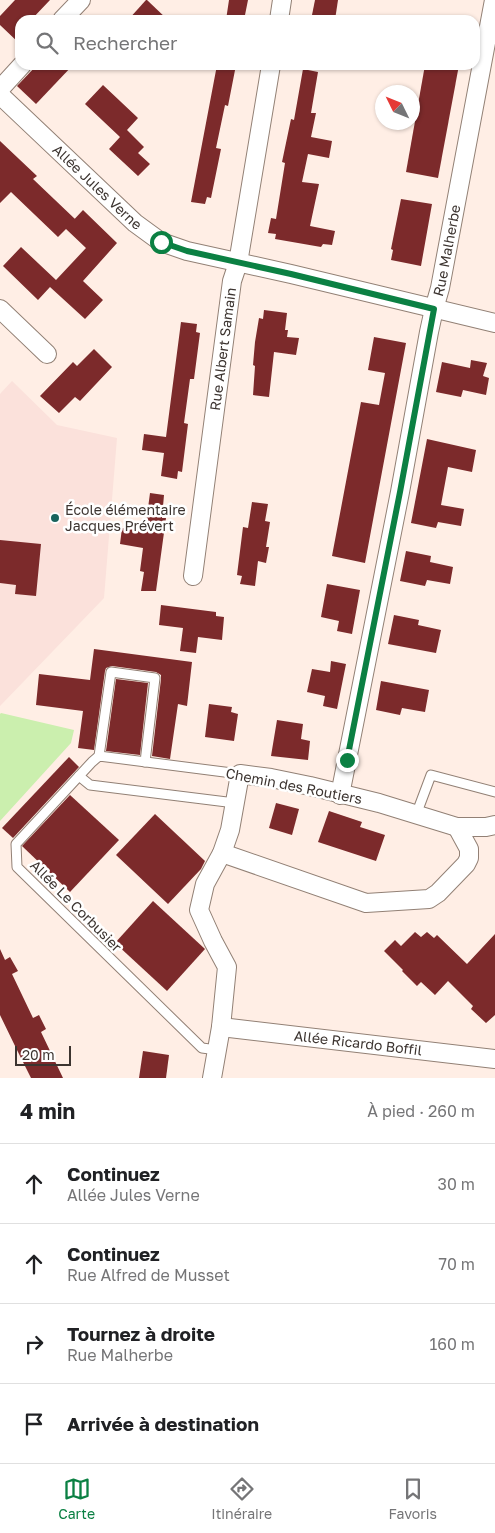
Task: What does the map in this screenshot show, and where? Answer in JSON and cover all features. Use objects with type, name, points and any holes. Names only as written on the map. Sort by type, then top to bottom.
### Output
[{"type":"street","points":[[67,15],[81,0]]},
{"type":"street","points":[[279,15],[282,0]]},
{"type":"street","name":"Rue Malherbe","points":[[340,795],[402,483],[429,332],[440,288],[494,0]]},
{"type":"street","points":[[0,89],[17,70]]},
{"type":"street","name":"Rue Albert Samain","points":[[193,576],[232,281],[238,263],[270,70]]},
{"type":"street","name":"Allée Jules Verne","points":[[0,95],[135,223],[161,242],[187,251],[301,276],[495,323]]},
{"type":"street","points":[[0,310],[47,354]]},
{"type":"street","points":[[212,1078],[221,1028],[227,967],[199,910],[204,884],[222,853],[230,830],[240,774]]},
{"type":"street","name":"Chemin des Routiers","points":[[240,774],[271,778],[379,803],[456,828],[495,825]]},
{"type":"street","points":[[222,853],[366,903],[429,899],[438,893],[466,864],[469,858],[470,849],[456,828]]},
{"type":"street","name":"Allée Ricardo Boffil","points":[[221,1028],[495,1059]]},
{"type":"lane","points":[[95,759],[111,672],[155,678],[145,762]]},
{"type":"lane","name":"Chemin des Routiers","points":[[95,759],[145,762],[240,774]]},
{"type":"lane","name":"Allée Le Corbusier","points":[[95,759],[16,844],[17,867],[202,1048],[217,1050]]},
{"type":"lane","points":[[416,815],[431,775],[495,792]]},
{"type":"lane","name":"Chemin des Routiers","points":[[79,776],[90,786],[235,803]]},
{"type":"shaded area","name":"École élémentaire Jacques Prévert","points":[[12,381],[57,425],[117,438],[104,598],[0,706],[0,394]]},
{"type":"green space","points":[[0,714],[74,730],[71,743],[0,821]]},
{"type":"building","points":[[15,0],[50,0],[36,15],[15,15],[15,39],[0,25],[0,16]]},
{"type":"building","points":[[147,0],[163,15],[132,15]]},
{"type":"building","points":[[229,0],[248,0],[245,15],[227,15]]},
{"type":"building","points":[[315,0],[338,0],[336,15],[312,15]]},
{"type":"building","points":[[32,70],[68,70],[36,104],[17,86]]},
{"type":"building","points":[[216,70],[235,70],[228,106],[225,105],[216,148],[221,149],[211,198],[207,197],[205,204],[191,202]]},
{"type":"building","points":[[303,70],[318,72],[311,113],[316,113],[311,137],[332,141],[329,158],[308,154],[302,182],[319,184],[310,226],[335,231],[332,245],[323,244],[321,247],[275,239],[276,234],[268,233],[271,218],[276,219],[285,163],[282,162],[291,119],[294,120]]},
{"type":"building","points":[[424,70],[458,70],[438,178],[406,172],[413,130],[420,130],[420,93]]},
{"type":"building","points":[[103,85],[138,118],[127,130],[144,147],[138,153],[150,164],[138,176],[109,149],[120,137],[85,104]]},
{"type":"building","points":[[0,141],[37,176],[33,179],[75,219],[83,210],[117,243],[83,281],[103,300],[85,319],[50,287],[38,300],[3,266],[21,247],[56,280],[86,248],[66,229],[58,237],[11,192],[0,203]]},
{"type":"building","points":[[401,199],[432,204],[421,266],[391,260],[393,250],[391,249]]},
{"type":"building","points":[[264,310],[287,313],[285,330],[288,330],[287,337],[299,338],[296,355],[274,352],[269,397],[253,395],[255,342],[259,318],[263,319]]},
{"type":"building","points":[[181,322],[197,324],[196,332],[200,333],[194,379],[190,379],[184,423],[188,424],[182,472],[178,471],[177,479],[161,476],[164,453],[142,450],[144,434],[166,437]]},
{"type":"building","points":[[374,337],[406,343],[365,563],[332,556],[361,402],[379,405],[385,373],[368,370]]},
{"type":"building","points":[[94,349],[112,367],[80,401],[75,397],[59,413],[40,396],[73,362],[77,366]]},
{"type":"building","points":[[471,360],[487,363],[483,376],[489,378],[486,395],[463,390],[461,397],[436,392],[442,362],[470,368]]},
{"type":"building","points":[[427,439],[476,450],[472,472],[448,467],[441,505],[464,509],[461,526],[438,522],[436,528],[411,523]]},
{"type":"building","points":[[150,493],[164,495],[162,518],[166,518],[156,591],[141,591],[144,572],[140,571],[143,548],[120,544],[122,528],[145,531]]},
{"type":"building","points":[[252,502],[268,504],[265,521],[270,522],[266,547],[269,547],[266,563],[258,561],[255,586],[240,584],[242,576],[237,575],[243,527],[248,528]]},
{"type":"building","points":[[0,540],[41,544],[36,596],[15,594],[16,585],[0,583]]},
{"type":"building","points":[[406,551],[431,556],[430,562],[453,567],[450,584],[427,580],[425,586],[400,581]]},
{"type":"building","points":[[327,584],[360,590],[352,634],[337,631],[339,621],[321,617]]},
{"type":"building","points":[[161,605],[216,612],[216,616],[224,617],[222,640],[198,637],[196,653],[180,651],[183,628],[159,625]]},
{"type":"building","points":[[394,615],[419,620],[418,625],[441,630],[436,653],[388,644]]},
{"type":"building","points":[[94,649],[192,662],[187,706],[178,704],[170,759],[152,756],[161,679],[161,675],[156,672],[112,666],[106,668],[94,750],[78,748],[83,711],[36,705],[39,674],[90,680]]},
{"type":"building","points":[[331,661],[346,664],[337,709],[323,706],[325,696],[307,692],[312,669],[330,672]]},
{"type":"building","points":[[116,679],[148,683],[140,755],[106,751]]},
{"type":"building","points":[[381,681],[429,690],[425,712],[402,708],[400,715],[376,710]]},
{"type":"building","points":[[209,704],[232,707],[231,712],[238,714],[234,741],[205,737]]},
{"type":"building","points":[[277,720],[303,724],[301,739],[310,741],[308,760],[271,756]]},
{"type":"building","points":[[69,757],[79,767],[13,838],[2,828]]},
{"type":"building","points":[[70,795],[119,840],[70,892],[22,846]]},
{"type":"building","points":[[276,803],[299,809],[292,835],[269,828]]},
{"type":"building","points":[[329,811],[362,822],[360,827],[385,835],[376,861],[318,842]]},
{"type":"building","points":[[155,814],[205,861],[201,869],[168,904],[116,855]]},
{"type":"building","points":[[153,901],[205,949],[167,991],[115,943]]},
{"type":"building","points":[[415,932],[421,937],[427,932],[434,938],[437,935],[467,964],[495,934],[495,1015],[486,1023],[471,1009],[473,1006],[448,981],[435,995],[421,982],[417,986],[384,951],[395,940],[401,946]]},
{"type":"building","points":[[0,949],[5,960],[10,957],[18,971],[12,974],[33,1018],[39,1015],[46,1029],[41,1032],[63,1078],[31,1078],[16,1048],[0,1015]]},
{"type":"building","points":[[143,1051],[169,1055],[166,1078],[139,1078]]},
{"type":"place","name":"École élémentaire Jacques Prévert","points":[[55,518]]},
{"type":"route","points":[[161,242],[187,251],[434,309],[347,760]]}]
